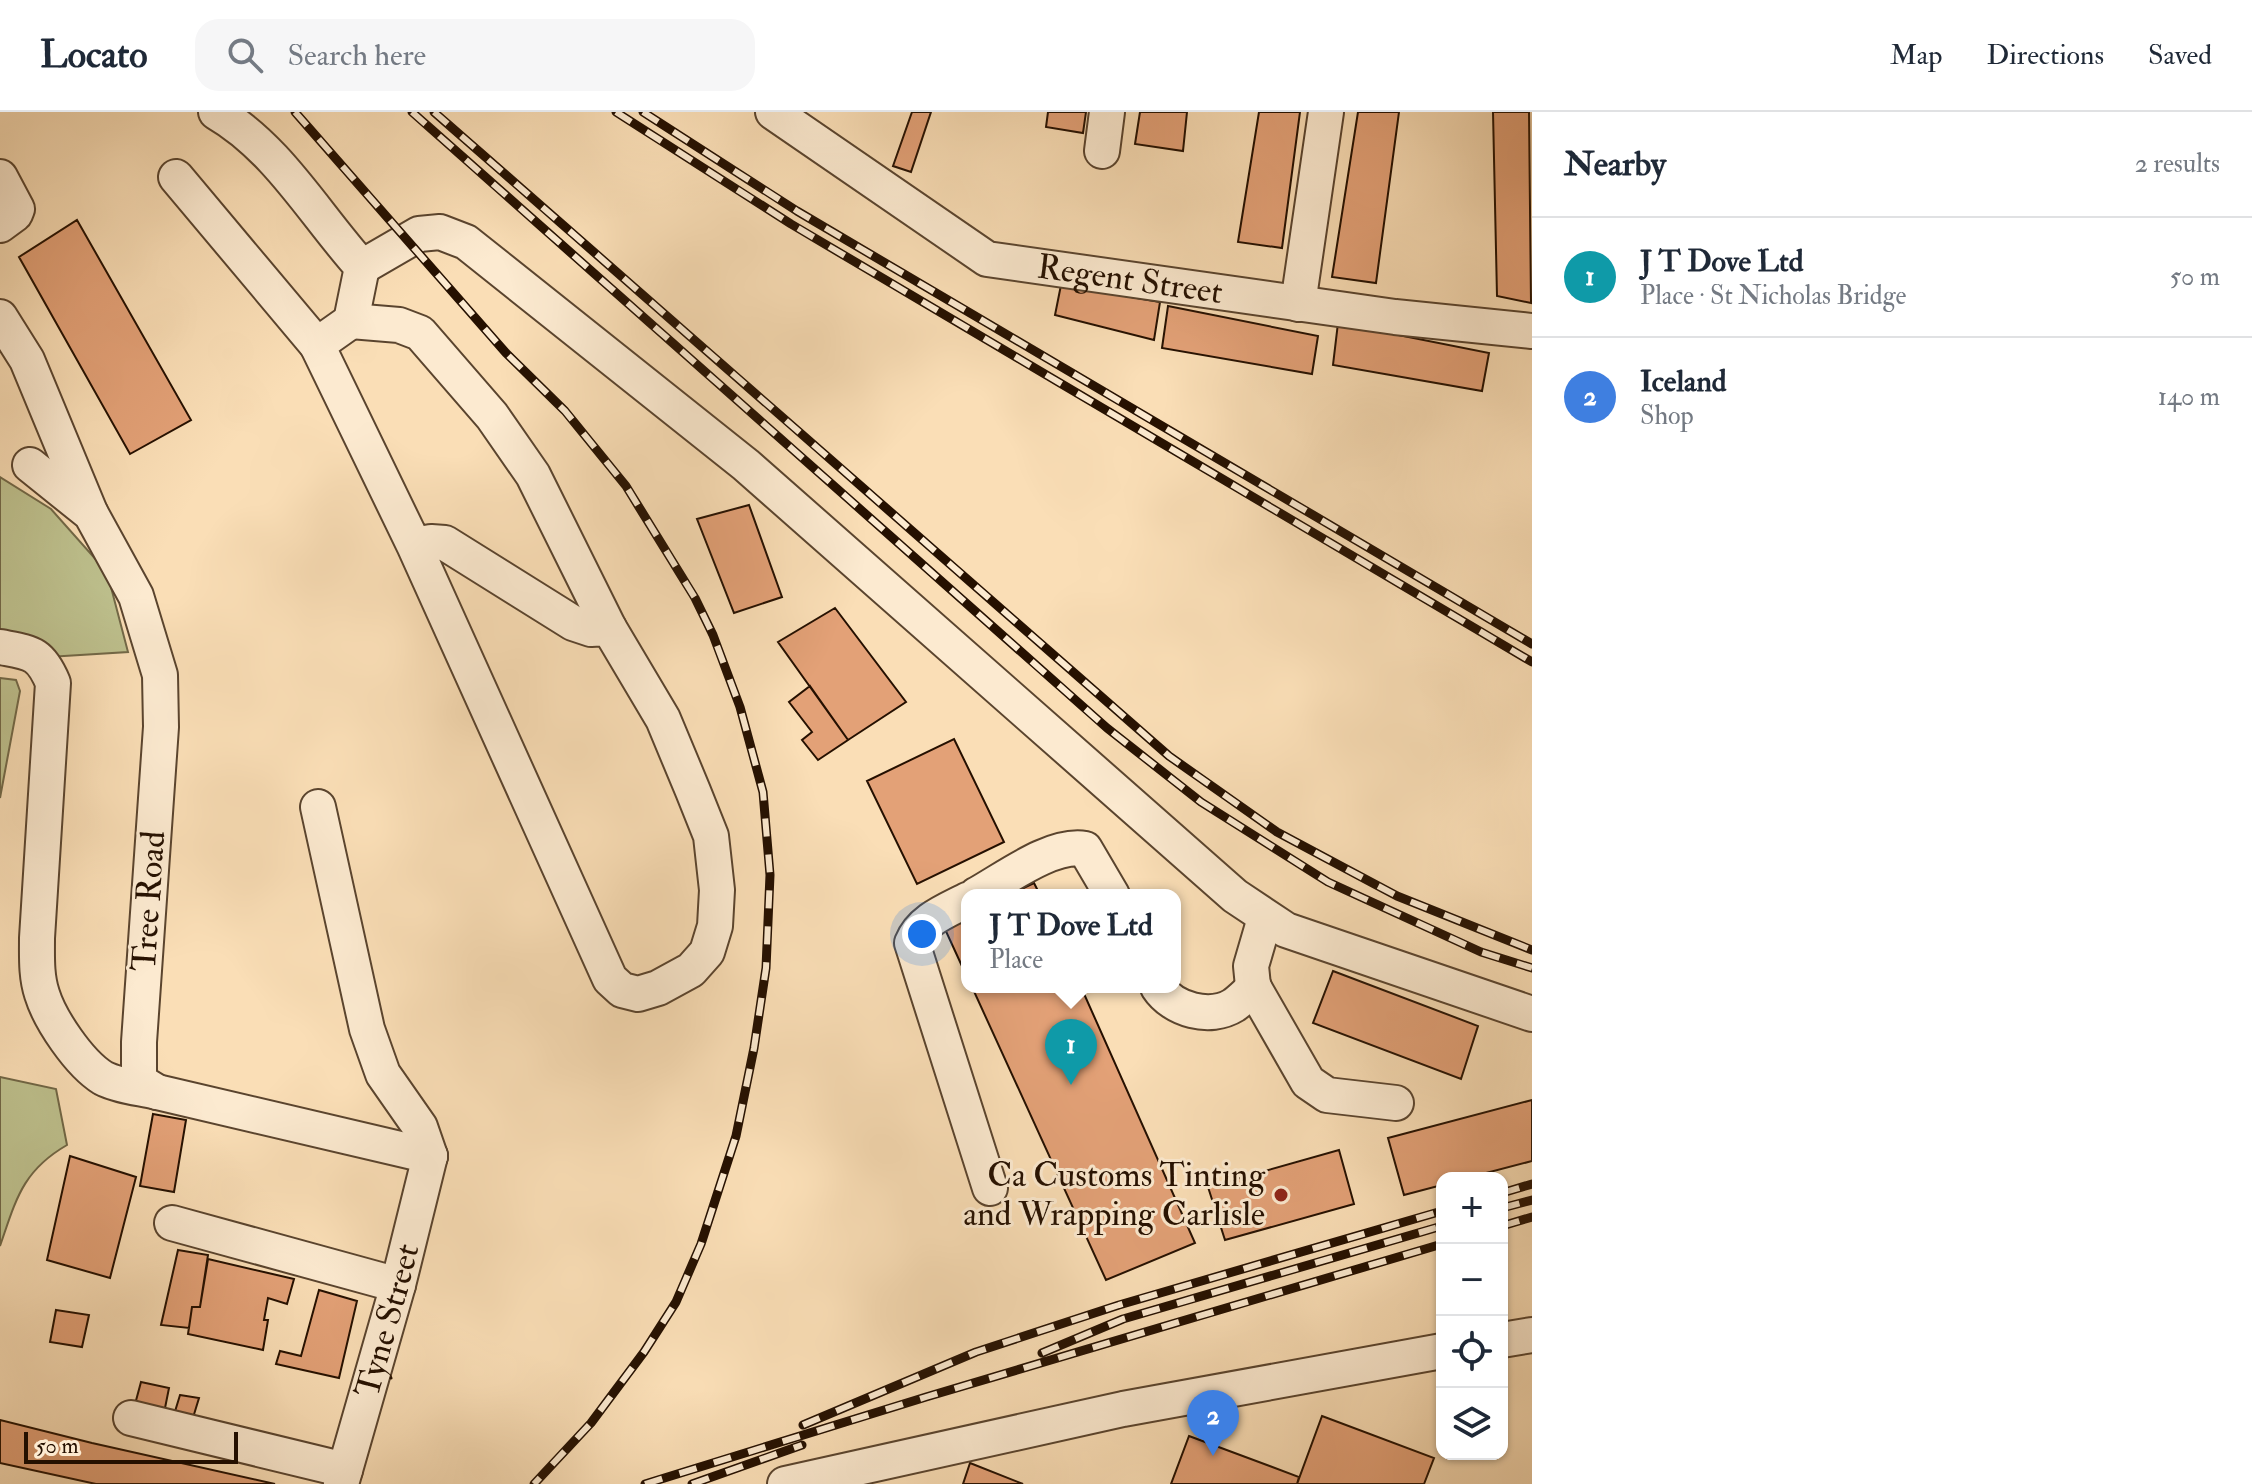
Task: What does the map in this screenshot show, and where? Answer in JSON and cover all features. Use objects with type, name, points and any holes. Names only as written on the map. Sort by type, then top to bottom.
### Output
[{"type":"street","points":[[216,112],[256,141],[276,162],[362,267]]},
{"type":"street","name":"Regent Street","points":[[773,112],[987,259],[1298,304],[1532,331]]},
{"type":"street","points":[[1102,151],[1107,112]]},
{"type":"street","points":[[1298,304],[1326,112]]},
{"type":"street","points":[[0,177],[17,209],[0,225]]},
{"type":"street","points":[[176,177],[317,345],[414,545],[610,979],[622,990],[638,994],[658,988],[691,970],[707,952],[715,926],[717,890],[711,836],[663,719],[609,628],[533,475],[492,416],[420,333],[399,325],[351,321],[317,345]]},
{"type":"street","points":[[351,321],[362,267],[419,234],[440,232],[466,242],[746,465],[1235,896],[1275,924],[1532,1014]]},
{"type":"street","points":[[0,317],[10,358],[27,360],[91,514]]},
{"type":"street","name":"Tree Road","points":[[30,465],[91,514],[136,596],[160,675],[161,727],[137,1067],[139,1081],[157,1092]]},
{"type":"street","points":[[414,545],[445,543],[573,623],[591,629],[609,628]]},
{"type":"street","points":[[0,647],[34,653],[46,665],[53,683],[37,938],[38,973],[42,994],[54,1020],[82,1059],[105,1079],[430,1156]]},
{"type":"street","points":[[318,807],[367,1029],[383,1074],[420,1127],[430,1156]]},
{"type":"street","points":[[987,889],[1048,855],[1072,847],[1085,849],[1108,889]]},
{"type":"street","points":[[961,903],[924,924],[912,943],[990,1188]]},
{"type":"street","points":[[1275,924],[1251,966],[1254,987],[1308,1082],[1327,1095],[1396,1103]]},
{"type":"street","points":[[1162,993],[1184,1008],[1212,1013],[1233,1005],[1254,987]]},
{"type":"street","name":"Tyne Street","points":[[343,1477],[398,1285],[430,1156]]},
{"type":"street","points":[[172,1223],[398,1285]]},
{"type":"street","points":[[1508,1339],[1532,1335]]},
{"type":"street","points":[[785,1484],[906,1470],[1123,1409],[1436,1352]]},
{"type":"street","points":[[131,1418],[343,1477]]},
{"type":"green space","points":[[0,477],[51,509],[107,572],[128,652],[48,657],[0,631]]},
{"type":"green space","points":[[0,678],[16,680],[20,691],[0,798]]},
{"type":"green space","points":[[0,1077],[56,1089],[67,1145],[30,1176],[16,1201],[0,1246]]},
{"type":"building","points":[[912,112],[931,112],[911,172],[893,166]]},
{"type":"building","points":[[1048,112],[1086,112],[1083,133],[1046,127]]},
{"type":"building","points":[[1140,112],[1187,112],[1183,151],[1135,144]]},
{"type":"building","points":[[1259,112],[1300,112],[1282,248],[1238,242]]},
{"type":"building","points":[[1358,112],[1399,112],[1376,283],[1332,277]]},
{"type":"building","points":[[1493,112],[1529,112],[1531,303],[1497,296]]},
{"type":"building","points":[[77,220],[191,420],[130,454],[19,257]]},
{"type":"building","points":[[1061,285],[1160,302],[1154,340],[1055,315]]},
{"type":"building","points":[[1168,306],[1318,336],[1312,374],[1162,348]]},
{"type":"building","points":[[1338,323],[1489,353],[1482,391],[1333,365]]},
{"type":"building","points":[[749,505],[782,597],[734,613],[697,519]]},
{"type":"building","points":[[835,608],[906,702],[848,740],[778,642]]},
{"type":"building","points":[[810,686],[848,740],[818,760],[802,740],[812,732],[789,702]]},
{"type":"building","points":[[954,739],[1004,842],[917,884],[867,781]]},
{"type":"building","points":[[1034,883],[1037,889],[1022,889]]},
{"type":"building","points":[[961,919],[961,964],[944,927]]},
{"type":"building","points":[[1333,971],[1478,1026],[1461,1079],[1313,1023]]},
{"type":"building","points":[[975,993],[1084,993],[1195,1243],[1106,1280]]},
{"type":"building","points":[[1532,1100],[1532,1161],[1490,1172],[1436,1172],[1436,1187],[1404,1195],[1388,1138]]},
{"type":"building","points":[[153,1114],[186,1120],[174,1192],[140,1186]]},
{"type":"building","name":"Ca Customs Tinting and Wrapping Carlisle","points":[[1339,1150],[1354,1204],[1225,1240],[1208,1187]]},
{"type":"building","points":[[70,1156],[136,1177],[110,1278],[47,1260]]},
{"type":"building","points":[[178,1250],[208,1255],[200,1307],[192,1307],[189,1328],[161,1325]]},
{"type":"building","points":[[208,1259],[294,1279],[287,1304],[268,1298],[263,1350],[188,1334],[192,1307],[200,1307]]},
{"type":"building","points":[[319,1290],[357,1301],[339,1378],[276,1364],[280,1351],[301,1356]]},
{"type":"building","points":[[56,1310],[89,1315],[82,1347],[50,1342]]},
{"type":"building","points":[[141,1382],[169,1388],[164,1413],[134,1408]]},
{"type":"building","points":[[180,1395],[199,1398],[192,1421],[173,1418]]},
{"type":"building","points":[[1322,1416],[1434,1458],[1424,1484],[1297,1484]]},
{"type":"building","points":[[0,1420],[275,1484],[96,1484],[0,1463]]},
{"type":"building","points":[[1189,1436],[1299,1477],[1297,1484],[1171,1484]]},
{"type":"building","points":[[970,1463],[1023,1484],[963,1484]]},
{"type":"railway","points":[[295,112],[506,353],[565,411],[626,486],[695,598],[713,635],[740,707],[763,792],[770,875],[766,968],[736,1136],[701,1244],[676,1302],[644,1352],[591,1423],[534,1484]]},
{"type":"railway","points":[[412,112],[1107,728],[1201,802],[1328,882],[1481,952],[1532,968]]},
{"type":"railway","points":[[434,112],[1169,756],[1277,832],[1397,896],[1532,950]]},
{"type":"railway","points":[[616,112],[791,224],[1532,662]]},
{"type":"railway","points":[[643,112],[797,211],[1532,644]]},
{"type":"railway","points":[[1508,1191],[1532,1184]]},
{"type":"railway","points":[[1508,1206],[1532,1200]]},
{"type":"railway","points":[[803,1425],[976,1352],[1119,1305],[1436,1213]]},
{"type":"railway","points":[[1508,1224],[1532,1217]]},
{"type":"railway","points":[[1042,1353],[1123,1319],[1436,1228]]},
{"type":"railway","points":[[645,1484],[1436,1246]]},
{"type":"railway","points":[[692,1484],[802,1445]]},
{"type":"place","name":"J T Dove Ltd","points":[[1071,1085]]},
{"type":"place","name":"Ca Customs Tinting and Wrapping Carlisle","points":[[1281,1195]]},
{"type":"place","name":"Iceland","points":[[1213,1456]]}]
